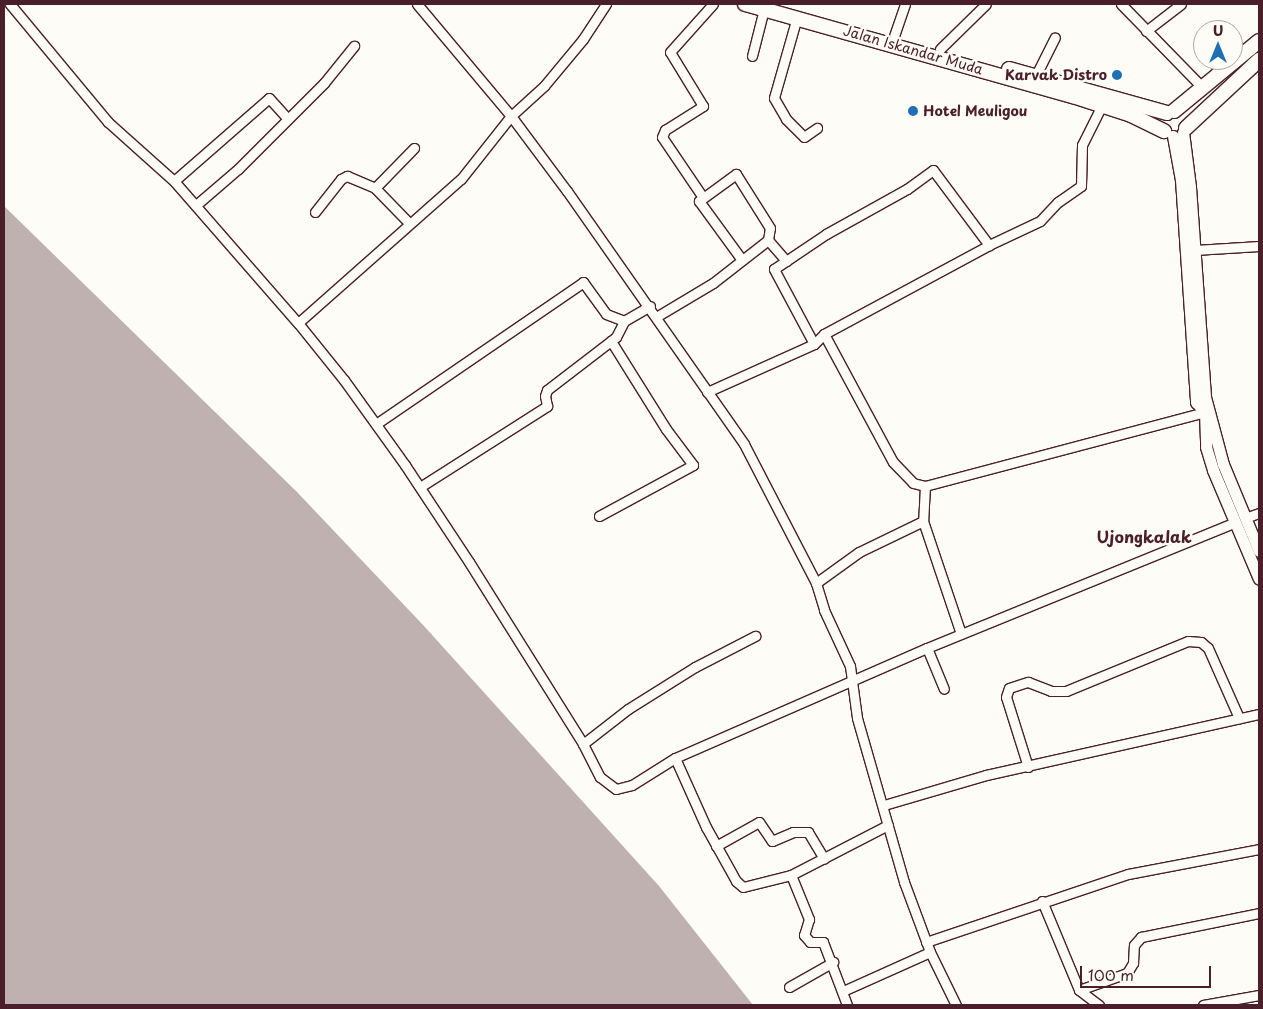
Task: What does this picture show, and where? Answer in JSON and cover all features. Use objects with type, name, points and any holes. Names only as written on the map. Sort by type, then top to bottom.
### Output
[{"type":"highway","name":"Jalan Iskandar Muda","points":[[745,4],[764,6],[1102,105],[1176,132]]},
{"type":"highway","name":"Jalan Iskandar Muda","points":[[780,4],[1170,112]]},
{"type":"highway","points":[[1176,132],[1162,122],[1170,112],[1203,88],[1259,41]]},
{"type":"highway","points":[[1176,132],[1259,60]]},
{"type":"highway","points":[[1170,112],[1186,118],[1176,132]]},
{"type":"main road","points":[[1176,132],[1195,250],[1206,397],[1223,464],[1259,579]]},
{"type":"main road","points":[[1176,132],[1182,180],[1196,402],[1205,412],[1209,460],[1240,521],[1259,551]]},
{"type":"street","points":[[10,4],[108,122],[174,181],[196,205],[298,323],[376,424],[420,487],[583,744],[600,777],[616,789],[632,785],[675,758],[927,648],[1259,512]]},
{"type":"street","points":[[418,4],[510,116],[650,306],[744,444],[816,583],[824,610],[850,666],[857,718],[884,805],[904,882],[930,952],[956,1005]]},
{"type":"street","points":[[298,323],[408,223],[462,178],[488,147],[510,116],[544,86],[583,39],[606,4]]},
{"type":"street","points":[[702,196],[662,137],[665,130],[702,106],[670,52],[713,4]]},
{"type":"street","points":[[894,36],[905,4]]},
{"type":"street","points":[[940,49],[986,4]]},
{"type":"street","points":[[1121,4],[1203,88]]},
{"type":"street","points":[[1146,31],[1181,4]]},
{"type":"street","points":[[752,56],[764,6]]},
{"type":"street","points":[[797,17],[774,98],[786,118],[804,137],[817,128]]},
{"type":"street","points":[[1036,75],[1055,37]]},
{"type":"street","points":[[196,205],[288,119],[338,68],[354,46]]},
{"type":"street","points":[[174,181],[269,98],[288,119]]},
{"type":"street","points":[[707,392],[814,344],[824,334],[989,245],[1040,221],[1058,202],[1081,186],[1082,145],[1102,105]]},
{"type":"street","points":[[374,188],[414,148]]},
{"type":"street","points":[[814,344],[775,274],[778,265],[826,234],[907,190],[933,170],[989,245]]},
{"type":"street","points":[[656,317],[713,283],[768,240],[770,228],[736,174],[702,196],[699,201],[742,260]]},
{"type":"street","points":[[315,212],[344,176],[374,188],[408,223]]},
{"type":"street","points":[[768,240],[786,261]]},
{"type":"street","points":[[1195,250],[1259,246]]},
{"type":"street","points":[[376,424],[583,282],[606,314],[624,321]]},
{"type":"street","points":[[420,487],[547,406],[545,396],[547,390],[613,339],[624,321],[650,306]]},
{"type":"street","points":[[824,334],[893,462],[913,483],[925,486],[1205,412]]},
{"type":"street","points":[[599,516],[693,465],[666,429],[613,339]]},
{"type":"street","points":[[925,486],[923,521],[961,634]]},
{"type":"street","points":[[816,583],[859,552],[923,521]]},
{"type":"street","points":[[583,744],[662,688],[755,636]]},
{"type":"street","points":[[1028,767],[1007,702],[1006,693],[1009,688],[1028,682],[1051,691],[1066,691],[1188,641],[1201,642],[1208,648],[1238,718]]},
{"type":"street","points":[[927,648],[944,689]]},
{"type":"street","points":[[884,805],[986,775],[1259,714]]},
{"type":"street","points":[[675,758],[716,846],[736,881],[743,887],[791,875],[888,825]]},
{"type":"street","points":[[716,846],[760,822],[774,841],[793,832],[808,832],[824,859]]},
{"type":"street","points":[[926,942],[1128,874],[1259,849]]},
{"type":"street","points":[[791,875],[809,919],[804,934],[810,942],[823,942],[834,962],[847,1005]]},
{"type":"street","points":[[1042,902],[1080,990],[1099,1005]]},
{"type":"street","points":[[1080,990],[1127,973],[1133,963],[1135,942],[1141,937],[1259,913]]},
{"type":"street","points":[[843,990],[930,952]]},
{"type":"street","points":[[789,988],[834,962]]},
{"type":"street","points":[[1203,1005],[1259,995]]},
{"type":"shaded area","points":[[4,206],[297,492],[424,626],[659,886],[753,1005],[4,1005]]},
{"type":"place","name":"Karvak Distro","points":[[1117,75]]},
{"type":"place","name":"Hotel Meuligou","points":[[913,111]]},
{"type":"district","name":"Ujongkalak","points":[[1144,536]]}]
